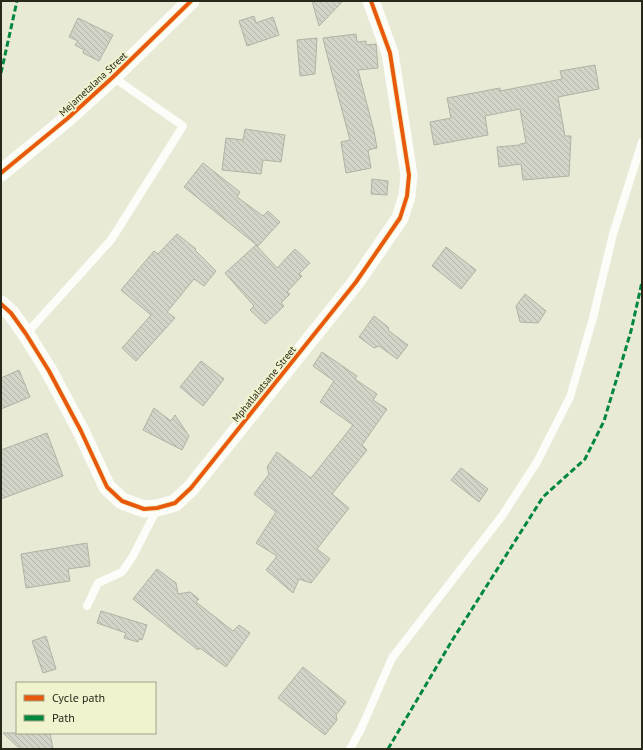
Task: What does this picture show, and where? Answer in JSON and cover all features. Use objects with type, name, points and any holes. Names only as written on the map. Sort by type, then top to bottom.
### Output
[{"type":"street","name":"Mejametalana Street","points":[[1,173],[68,118],[113,77],[191,1]]},
{"type":"street","name":"Mphatlalatsane Street","points":[[1,304],[11,313],[50,371],[81,431],[107,487],[122,501],[144,509],[157,508],[175,503],[191,488],[356,282],[400,218],[407,196],[409,175],[390,53],[371,1]]},
{"type":"lane","points":[[26,334],[111,240],[182,126],[113,77]]},
{"type":"lane","points":[[350,749],[361,729],[392,658],[502,516],[537,462],[570,397],[593,318],[613,234],[642,142]]},
{"type":"lane","points":[[87,606],[98,583],[122,572],[133,556],[157,508]]},
{"type":"building","points":[[312,1],[343,1],[319,26]]},
{"type":"building","points":[[254,16],[256,23],[273,17],[279,35],[247,46],[239,21]]},
{"type":"building","points":[[78,18],[113,35],[99,61],[83,53],[84,50],[75,45],[78,41],[69,37]]},
{"type":"building","points":[[356,34],[357,42],[366,41],[366,45],[376,44],[378,68],[358,70],[377,148],[368,150],[371,168],[346,173],[341,142],[350,140],[323,38]]},
{"type":"building","points":[[317,38],[315,74],[300,76],[297,40]]},
{"type":"building","points":[[595,65],[599,89],[558,97],[565,136],[571,136],[569,176],[523,180],[521,164],[499,167],[497,147],[526,143],[520,109],[485,116],[488,135],[434,145],[430,122],[451,118],[447,98],[500,88],[500,91],[562,79],[560,71]]},
{"type":"building","points":[[245,129],[285,135],[281,162],[263,160],[261,174],[222,170],[226,138],[243,140]]},
{"type":"building","points":[[203,163],[240,192],[237,197],[263,216],[268,211],[280,222],[258,246],[184,187]]},
{"type":"building","points":[[372,179],[388,181],[387,195],[371,194]]},
{"type":"building","points":[[177,234],[196,249],[195,250],[216,271],[204,286],[194,279],[167,312],[175,318],[136,361],[122,348],[151,315],[121,290],[154,251],[158,254]]},
{"type":"building","points":[[256,245],[277,268],[295,249],[310,263],[299,274],[302,276],[287,292],[290,294],[281,303],[284,306],[265,324],[250,310],[254,306],[225,273]]},
{"type":"building","points":[[446,247],[476,270],[461,289],[432,266]]},
{"type":"building","points":[[525,294],[546,311],[538,323],[520,322],[516,306]]},
{"type":"building","points":[[374,316],[388,327],[389,331],[408,345],[397,359],[379,346],[374,348],[359,337]]},
{"type":"building","points":[[322,352],[357,376],[355,379],[377,394],[373,400],[387,409],[362,445],[367,450],[332,494],[349,508],[317,549],[330,559],[311,583],[299,579],[293,593],[266,570],[277,556],[256,543],[276,512],[254,494],[269,474],[267,467],[277,452],[311,478],[353,425],[320,402],[334,381],[313,366]]},
{"type":"building","points":[[201,361],[224,379],[203,406],[180,387]]},
{"type":"building","points":[[19,370],[30,397],[1,409],[1,378]]},
{"type":"building","points":[[154,408],[171,421],[175,415],[189,436],[182,450],[143,430]]},
{"type":"building","points":[[47,433],[63,476],[1,499],[1,450]]},
{"type":"building","points":[[461,468],[488,489],[479,502],[451,480]]},
{"type":"building","points":[[87,543],[90,566],[68,569],[70,581],[26,588],[21,554]]},
{"type":"building","points":[[157,569],[176,583],[178,594],[190,592],[199,599],[196,602],[233,631],[239,625],[250,633],[226,667],[200,648],[198,650],[133,599]]},
{"type":"building","points":[[101,611],[147,625],[142,640],[139,639],[138,642],[124,638],[126,633],[97,623]]},
{"type":"building","points":[[46,636],[56,669],[43,673],[32,641]]},
{"type":"building","points":[[303,667],[346,702],[336,715],[337,720],[325,735],[278,698]]},
{"type":"building","points":[[3,733],[50,734],[53,749],[20,749]]},
{"type":"marked path","points":[[1,73],[17,1]]},
{"type":"marked path","points":[[388,749],[453,639],[543,497],[585,459],[604,421],[631,331],[642,282]]},
{"type":"cycle path","points":[[1,173],[68,118],[113,77],[191,1]]},
{"type":"cycle path","points":[[1,304],[11,313],[49,371],[81,431],[107,487],[122,501],[144,509],[157,508],[175,503],[191,488],[356,282],[400,218],[407,196],[409,175],[390,53],[371,1]]}]
